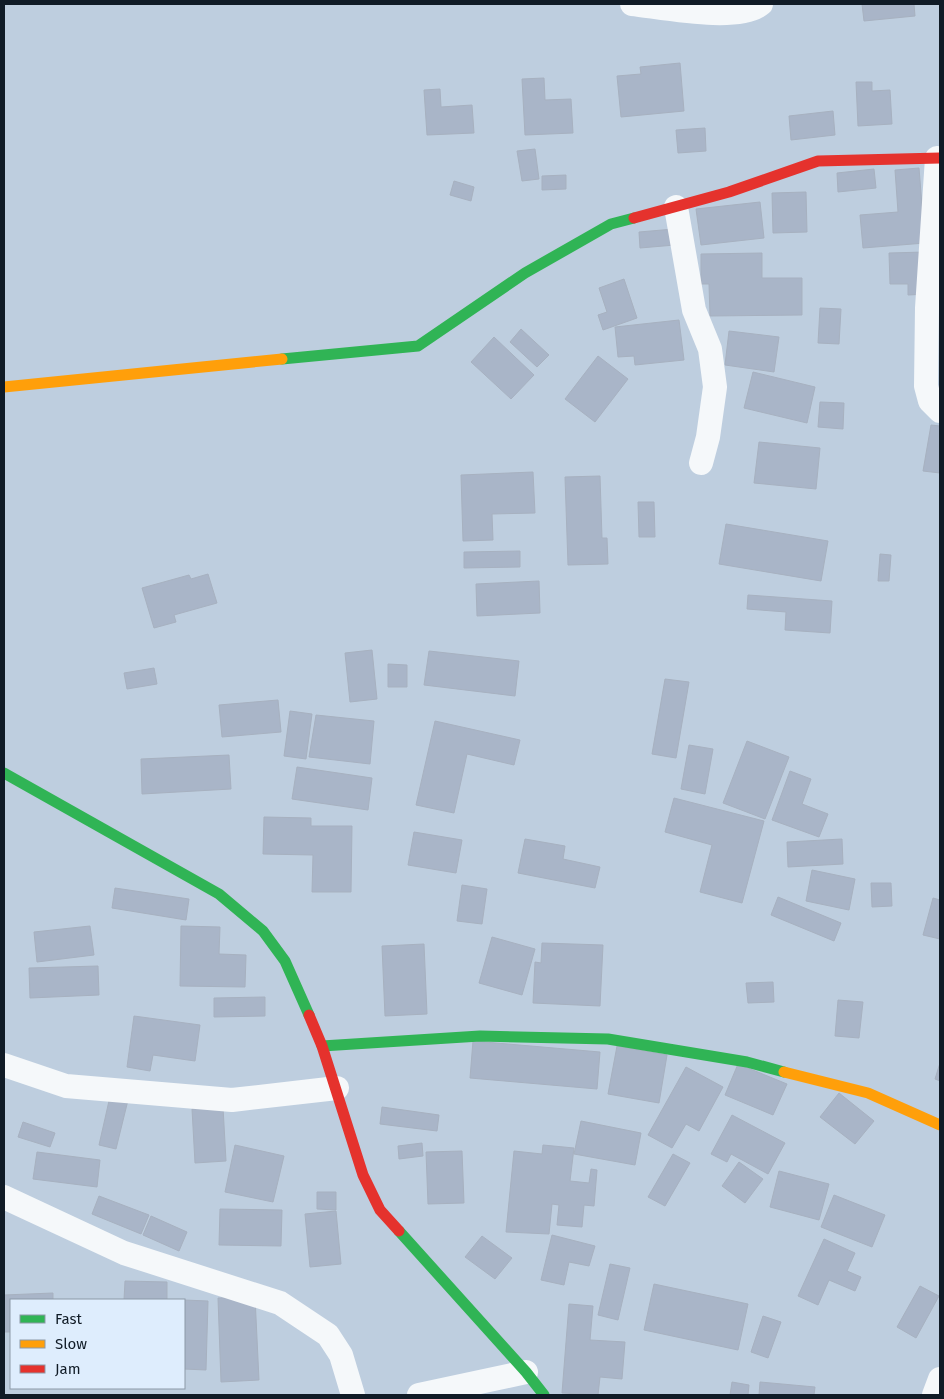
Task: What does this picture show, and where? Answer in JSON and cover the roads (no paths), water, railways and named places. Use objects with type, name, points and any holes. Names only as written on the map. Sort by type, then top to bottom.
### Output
[{"type":"street","points":[[632,4],[715,14],[732,13],[757,7],[761,4]]},
{"type":"street","points":[[4,387],[418,346],[525,273],[611,224],[729,192],[818,161],[939,158],[928,308],[926,386],[930,400],[940,411]]},
{"type":"street","points":[[676,207],[694,310],[710,349],[715,386],[708,437],[700,463]]},
{"type":"street","points":[[4,773],[219,894],[263,931],[286,962],[322,1046],[337,1088],[363,1175],[380,1210],[526,1372],[544,1395]]},
{"type":"street","points":[[322,1046],[480,1036],[608,1039],[747,1062],[859,1090],[940,1125]]},
{"type":"street","points":[[4,1064],[66,1086],[232,1100],[337,1088]]},
{"type":"street","points":[[4,1197],[124,1253],[280,1303],[328,1335],[341,1355],[354,1395]]},
{"type":"street","points":[[419,1395],[526,1372]]},
{"type":"street","points":[[934,1395],[940,1379]]}]
